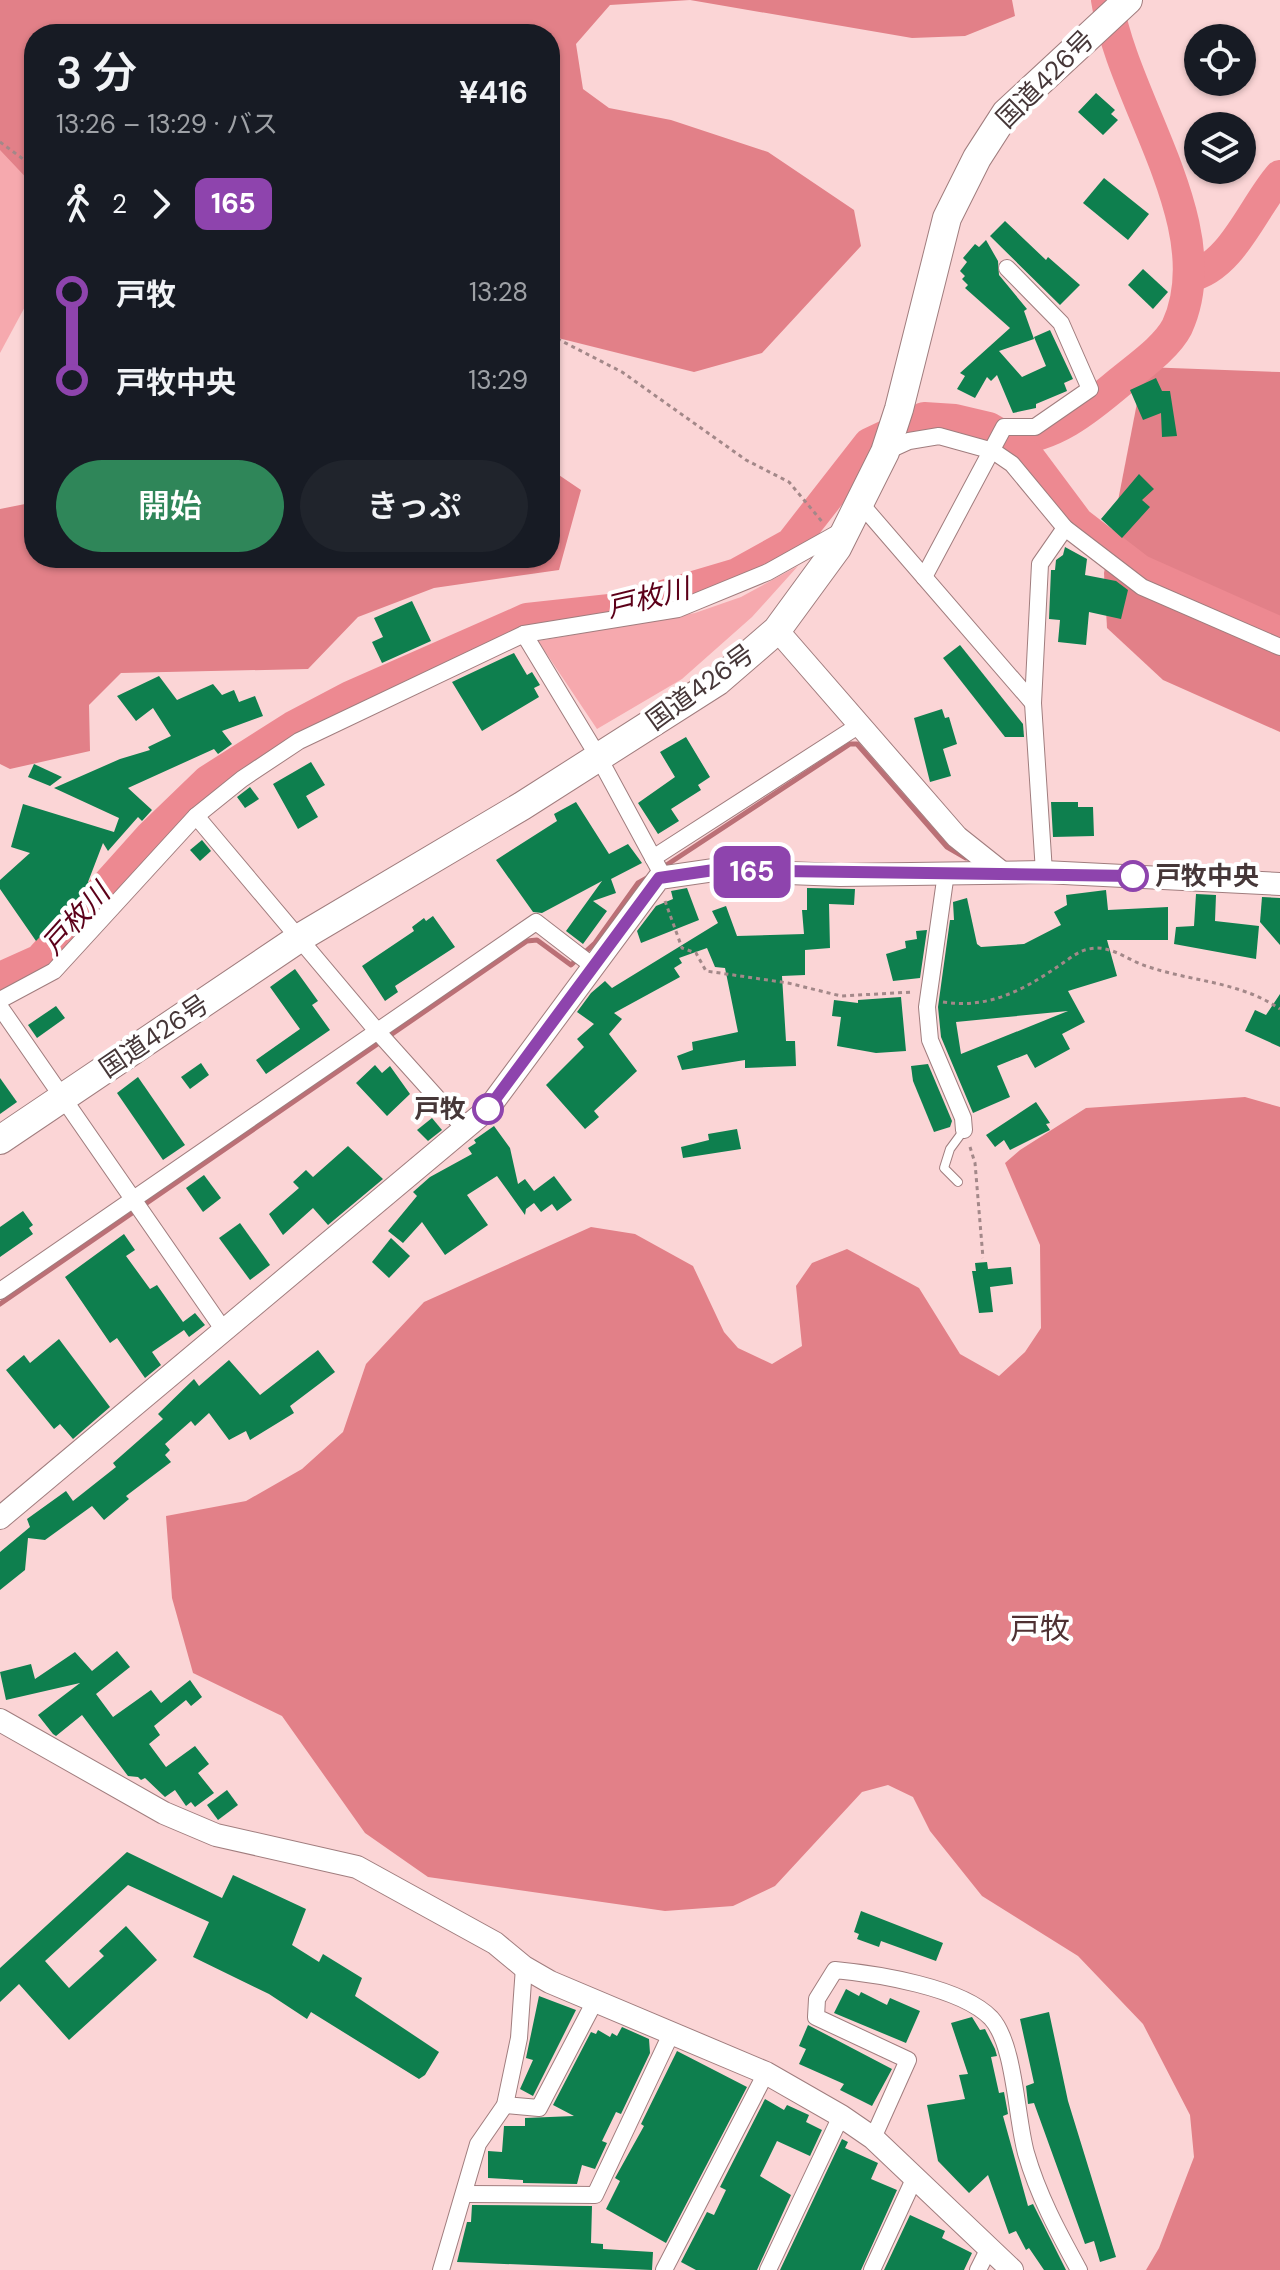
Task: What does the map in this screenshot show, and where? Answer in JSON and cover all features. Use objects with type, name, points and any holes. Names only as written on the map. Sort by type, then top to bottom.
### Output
[{"type":"highway","name":"国道426号","points":[[0,1140],[301,937],[599,758],[718,681],[777,630],[808,590],[887,446],[947,218],[977,158],[1006,113],[1126,1]]},
{"type":"street","points":[[924,577],[1004,427],[1035,427],[1090,389],[1061,323],[1007,268]]},
{"type":"street","points":[[887,446],[939,436],[993,451],[1012,464],[1065,528],[1142,587],[1280,647]]},
{"type":"street","points":[[0,1000],[60,965],[97,920],[196,816],[242,779],[299,741],[524,634],[678,609],[768,572],[848,521],[924,577],[1033,703]]},
{"type":"street","points":[[1044,872],[1033,703],[1040,564],[1065,528]]},
{"type":"street","points":[[777,630],[957,837],[1001,872]]},
{"type":"street","points":[[524,634],[599,758],[658,871]]},
{"type":"street","points":[[3,1509],[225,1332],[488,1109],[658,871],[861,724]]},
{"type":"street","points":[[196,816],[377,1031],[465,1129]]},
{"type":"street","points":[[658,871],[1044,872],[1280,884]]},
{"type":"street","points":[[946,873],[928,995],[930,1040],[963,1118],[964,1130]]},
{"type":"street","points":[[0,1291],[536,922],[593,966]]},
{"type":"street","points":[[0,1007],[225,1332]]},
{"type":"street","points":[[0,1720],[164,1813],[203,1829],[357,1867],[495,1943],[524,1967],[595,2001],[766,2073],[873,2138],[1012,2270]]},
{"type":"street","points":[[441,2270],[466,2194],[478,2144],[505,2105],[519,2038],[524,1967]]},
{"type":"street","points":[[873,2138],[908,2060],[816,2017],[817,1999],[835,1970],[863,1972],[957,1997],[992,2019],[1005,2044],[1026,2152],[1038,2190],[1079,2270]]},
{"type":"street","points":[[505,2105],[539,2108],[595,2001]]},
{"type":"street","points":[[466,2194],[595,2195],[671,2034]]},
{"type":"street","points":[[664,2270],[766,2073]]},
{"type":"street","points":[[768,2270],[841,2116]]},
{"type":"street","points":[[872,2270],[915,2177]]},
{"type":"street","points":[[978,2270],[989,2248]]},
{"type":"lane","points":[[958,1182],[944,1168],[950,1149],[964,1130]]},
{"type":"path","points":[[0,142],[24,160]]},
{"type":"path","points":[[560,340],[622,372],[746,460],[789,482],[848,521]]},
{"type":"path","points":[[658,871],[682,948],[696,953],[706,971],[788,983],[841,996],[928,995],[972,1004],[1000,999],[1033,984],[1073,956],[1089,949],[1110,949],[1145,966],[1221,982],[1254,994],[1280,1009]]},
{"type":"path","points":[[964,1130],[975,1163],[983,1258]]},
{"type":"shaded area","points":[[0,0],[690,0],[610,5],[576,44],[583,89],[609,108],[671,120],[768,152],[854,210],[861,246],[762,353],[694,372],[560,338],[560,24],[24,24],[24,175],[0,150]]},
{"type":"shaded area","points":[[690,0],[1012,0],[1015,16],[965,36],[912,38]]},
{"type":"shaded area","points":[[0,149],[24,171],[24,309],[0,353]]},
{"type":"shaded area","points":[[1144,367],[1280,372],[1280,732],[1163,680],[1107,628],[1104,573]]},
{"type":"shaded area","points":[[560,476],[581,490],[560,566]]},
{"type":"shaded area","points":[[24,504],[24,568],[560,568],[434,588],[358,617],[308,669],[121,673],[89,705],[90,751],[10,769],[0,764],[0,509]]},
{"type":"shaded area","points":[[798,566],[752,617],[682,679],[597,729],[538,641],[695,613],[741,597]]},
{"type":"shaded area","points":[[1245,1097],[1280,1107],[1280,2270],[1146,2270],[1159,2248],[1194,2157],[1190,2115],[1143,2024],[1078,1956],[982,1896],[930,1831],[913,1797],[888,1785],[862,1792],[775,1886],[733,1906],[665,1911],[428,1877],[365,1833],[282,1716],[193,1673],[172,1598],[166,1516],[246,1501],[302,1469],[343,1432],[366,1364],[424,1302],[591,1227],[635,1234],[693,1266],[724,1332],[738,1348],[772,1364],[802,1346],[796,1286],[812,1263],[847,1249],[919,1288],[960,1354],[999,1376],[1025,1352],[1041,1328],[1040,1245],[1005,1163],[1086,1108]]},
{"type":"building","points":[[1096,93],[1115,110],[1111,114],[1118,120],[1103,135],[1078,112]]},
{"type":"building","points":[[1104,178],[1149,214],[1128,240],[1083,203]]},
{"type":"building","points":[[1005,221],[1046,260],[1048,257],[1080,285],[1060,305],[990,236]]},
{"type":"building","points":[[986,240],[998,261],[999,275],[1027,309],[1024,311],[1034,339],[999,351],[1022,377],[1046,366],[1034,337],[1050,330],[1073,379],[1064,383],[1067,391],[1036,404],[1036,408],[1013,413],[997,375],[991,381],[987,377],[975,398],[957,389],[965,376],[960,373],[1010,328],[965,288],[968,285],[962,279],[965,276],[960,271],[967,262],[963,258],[975,244],[979,247]]},
{"type":"building","points":[[1143,269],[1168,292],[1153,309],[1128,285]]},
{"type":"building","points":[[1156,378],[1162,391],[1170,391],[1177,436],[1162,437],[1161,413],[1143,420],[1130,390]]},
{"type":"building","points":[[1139,474],[1154,489],[1142,500],[1150,507],[1122,538],[1101,519]]},
{"type":"building","points":[[1065,547],[1087,559],[1085,575],[1116,581],[1128,590],[1121,619],[1089,612],[1086,645],[1058,642],[1060,620],[1049,619],[1051,570],[1055,570],[1056,560],[1063,555]]},
{"type":"building","points":[[412,601],[431,641],[382,663],[372,642],[383,637],[374,618]]},
{"type":"building","points":[[960,645],[1023,724],[1024,737],[1005,737],[943,658]]},
{"type":"building","points":[[514,653],[527,675],[532,672],[540,685],[534,688],[539,697],[482,731],[452,682]]},
{"type":"building","points":[[159,676],[177,700],[213,684],[222,695],[234,690],[239,702],[255,696],[263,716],[222,731],[232,744],[218,754],[214,749],[128,788],[152,810],[142,821],[138,817],[108,851],[103,843],[88,882],[91,885],[36,941],[0,889],[0,880],[30,853],[11,847],[23,804],[114,832],[119,818],[54,788],[120,759],[150,750],[148,747],[171,736],[153,708],[136,721],[117,696]]},
{"type":"building","points":[[942,709],[945,718],[949,717],[957,744],[943,749],[951,776],[930,782],[914,718]]},
{"type":"building","points":[[686,737],[710,777],[698,785],[701,790],[671,809],[679,821],[658,834],[638,803],[675,777],[660,752]]},
{"type":"building","points":[[311,762],[325,785],[306,796],[318,817],[298,829],[273,784]]},
{"type":"building","points":[[34,764],[62,777],[50,786],[28,777]]},
{"type":"building","points":[[250,787],[259,799],[245,808],[237,797]]},
{"type":"building","points":[[576,802],[609,854],[628,844],[642,863],[611,879],[616,893],[593,901],[607,911],[583,944],[566,931],[602,881],[542,913],[533,912],[496,860],[557,821],[554,814]]},
{"type":"building","points":[[1051,802],[1078,802],[1078,807],[1093,807],[1094,836],[1053,837]]},
{"type":"building","points":[[202,840],[211,851],[200,861],[190,850]]},
{"type":"building","points":[[733,842],[758,842],[758,858],[716,856],[716,845],[733,846]]},
{"type":"building","points":[[687,888],[699,920],[641,943],[637,931],[656,906],[673,899],[671,891]]},
{"type":"building","points":[[807,888],[855,889],[854,905],[829,904],[830,948],[805,950],[805,975],[782,976],[786,1041],[795,1041],[796,1066],[745,1068],[745,1060],[682,1070],[677,1056],[693,1050],[692,1042],[738,1032],[725,968],[715,967],[707,948],[679,958],[682,963],[674,968],[680,977],[614,1013],[622,1019],[609,1034],[637,1071],[594,1111],[599,1117],[585,1129],[546,1085],[584,1047],[577,1039],[594,1024],[577,1012],[591,993],[605,981],[612,988],[718,923],[712,911],[726,906],[737,936],[804,934],[802,910],[807,910]]},
{"type":"building","points":[[1106,890],[1108,910],[1168,907],[1168,940],[1107,940],[1117,976],[1068,991],[1085,1022],[1062,1034],[1070,1049],[1035,1068],[1027,1054],[997,1066],[1010,1097],[973,1113],[941,1037],[938,1007],[950,920],[954,920],[953,902],[967,898],[977,944],[981,947],[1024,944],[1061,925],[1054,912],[1067,905],[1066,895]],"holes":[[[1068,1011],[961,1054],[956,1022]]]},
{"type":"building","points":[[1196,894],[1216,895],[1215,921],[1259,926],[1256,959],[1174,944],[1176,927],[1194,926]]},
{"type":"building","points":[[1262,897],[1280,898],[1280,945],[1260,922]]},
{"type":"building","points":[[433,916],[455,947],[395,986],[398,992],[385,1001],[362,966],[414,931],[412,927],[424,918],[426,921]]},
{"type":"building","points":[[927,930],[920,978],[893,981],[886,954],[906,948],[905,941],[917,939],[916,931]]},
{"type":"building","points":[[295,969],[318,1001],[312,1005],[330,1030],[266,1074],[256,1060],[300,1029],[270,987]]},
{"type":"building","points":[[1280,994],[1280,1047],[1245,1031],[1255,1010],[1266,1015]]},
{"type":"building","points":[[901,997],[906,1051],[876,1053],[837,1046],[841,1017],[832,1016],[834,1000],[858,1003],[858,1000]]},
{"type":"building","points":[[56,1006],[65,1018],[37,1038],[28,1025]]},
{"type":"building","points":[[201,1063],[209,1075],[190,1089],[181,1077]]},
{"type":"building","points":[[928,1064],[952,1121],[950,1127],[934,1132],[913,1081],[911,1066]]},
{"type":"building","points":[[375,1065],[382,1073],[390,1066],[410,1094],[387,1116],[356,1083]]},
{"type":"building","points":[[138,1077],[185,1145],[163,1160],[117,1093]]},
{"type":"building","points":[[0,1078],[17,1102],[0,1114]]},
{"type":"building","points":[[1036,1102],[1050,1123],[1046,1124],[1050,1130],[1010,1150],[1004,1140],[995,1147],[986,1135]]},
{"type":"building","points":[[432,1118],[442,1130],[428,1141],[417,1130]]},
{"type":"building","points":[[494,1126],[510,1148],[518,1184],[525,1179],[534,1191],[554,1176],[572,1200],[557,1211],[552,1204],[541,1212],[534,1203],[526,1209],[525,1215],[497,1176],[467,1195],[488,1225],[445,1255],[422,1222],[403,1243],[388,1231],[417,1196],[413,1192],[430,1177],[472,1154],[468,1148],[476,1143],[474,1140]]},
{"type":"building","points":[[737,1129],[741,1149],[683,1158],[681,1147],[709,1140],[708,1134]]},
{"type":"building","points":[[348,1146],[383,1179],[328,1225],[313,1208],[283,1235],[269,1214],[299,1188],[293,1182],[306,1170],[313,1177]]},
{"type":"building","points":[[204,1175],[221,1198],[203,1212],[186,1188]]},
{"type":"building","points":[[23,1211],[33,1225],[29,1228],[33,1234],[0,1257],[0,1227]]},
{"type":"building","points":[[240,1223],[270,1265],[250,1280],[219,1238]]},
{"type":"building","points":[[124,1234],[135,1250],[126,1256],[150,1289],[157,1285],[183,1322],[195,1313],[205,1325],[189,1337],[184,1330],[152,1352],[161,1365],[145,1378],[117,1338],[110,1343],[65,1277]]},
{"type":"building","points":[[391,1238],[410,1256],[389,1278],[372,1262]]},
{"type":"building","points":[[987,1262],[988,1269],[1011,1267],[1013,1284],[990,1287],[993,1312],[979,1313],[972,1271],[976,1271],[975,1263]]},
{"type":"building","points":[[59,1339],[110,1407],[73,1439],[60,1424],[54,1429],[6,1370],[24,1355],[30,1363]]},
{"type":"building","points":[[318,1350],[335,1372],[290,1406],[294,1413],[250,1440],[246,1431],[229,1440],[209,1413],[195,1426],[191,1421],[165,1444],[170,1450],[165,1455],[171,1462],[126,1496],[129,1499],[104,1520],[92,1506],[45,1540],[28,1538],[25,1570],[0,1590],[0,1552],[30,1527],[27,1519],[66,1491],[73,1501],[116,1467],[113,1463],[163,1419],[158,1414],[194,1379],[199,1386],[229,1360],[260,1395]]},
{"type":"building","points":[[117,1651],[130,1667],[96,1694],[113,1717],[151,1690],[161,1703],[190,1680],[202,1697],[191,1706],[186,1700],[154,1726],[160,1735],[149,1744],[166,1767],[195,1746],[209,1764],[198,1773],[214,1793],[195,1807],[191,1802],[186,1806],[175,1790],[165,1797],[145,1778],[141,1780],[128,1776],[82,1715],[56,1736],[53,1734],[38,1715],[80,1683],[6,1700],[0,1672],[31,1664],[35,1679],[75,1652],[92,1671]]},
{"type":"building","points":[[227,1790],[238,1805],[218,1820],[207,1805]]},
{"type":"building","points":[[127,1852],[222,1898],[233,1875],[306,1909],[292,1945],[319,1962],[323,1954],[362,1978],[355,1996],[439,2052],[425,2075],[419,2079],[311,2012],[307,2019],[269,1994],[193,1957],[209,1922],[128,1885],[45,1961],[69,1988],[104,1956],[99,1951],[126,1926],[157,1960],[69,2040],[19,1984],[0,2002],[0,1968]]},
{"type":"building","points":[[861,1911],[943,1943],[936,1961],[881,1941],[879,1947],[857,1939],[859,1934],[854,1932]]},
{"type":"building","points":[[846,1989],[859,1996],[861,1992],[887,2005],[890,1998],[920,2011],[906,2043],[834,2013]]},
{"type":"building","points":[[539,1996],[576,2010],[533,2096],[520,2089],[533,2060],[526,2058]]},
{"type":"building","points":[[1049,2012],[1068,2101],[1116,2257],[1100,2262],[1094,2241],[1085,2244],[1034,2103],[1028,2104],[1026,2086],[1034,2083],[1020,2019]]},
{"type":"building","points":[[972,2017],[980,2030],[985,2029],[995,2049],[997,2056],[991,2057],[999,2093],[1004,2092],[1008,2114],[1003,2116],[1028,2206],[1033,2204],[1066,2270],[1044,2270],[1029,2248],[1026,2250],[1016,2231],[1009,2234],[988,2175],[969,2193],[938,2161],[927,2105],[965,2099],[959,2075],[968,2074],[951,2023]]},
{"type":"building","points":[[808,2025],[892,2069],[872,2106],[840,2090],[844,2084],[799,2064],[806,2049],[799,2046]]},
{"type":"building","points":[[622,2027],[649,2039],[650,2053],[621,2114],[616,2112],[602,2141],[607,2143],[595,2169],[582,2165],[577,2184],[523,2183],[523,2180],[488,2178],[488,2151],[502,2152],[504,2126],[525,2126],[525,2118],[574,2116],[553,2105],[591,2032],[596,2034],[598,2030],[610,2037],[612,2033],[617,2036]]},
{"type":"building","points":[[677,2051],[747,2087],[666,2243],[606,2209],[620,2181],[615,2178],[644,2126],[641,2124]]},
{"type":"building","points":[[765,2099],[784,2110],[787,2105],[809,2115],[806,2122],[822,2130],[810,2156],[777,2141],[760,2176],[791,2195],[757,2270],[696,2270],[681,2262],[707,2212],[714,2215],[726,2190],[720,2187]]},
{"type":"building","points":[[842,2139],[848,2142],[845,2148],[878,2163],[871,2179],[897,2190],[861,2270],[780,2270]]},
{"type":"building","points":[[472,2205],[592,2206],[591,2243],[603,2244],[603,2249],[653,2252],[652,2270],[457,2262],[467,2222],[471,2222]]},
{"type":"building","points":[[910,2215],[945,2231],[942,2238],[972,2253],[964,2270],[884,2270]]},
{"type":"waterway","points":[[1008,439],[1040,434],[1068,421],[1143,364],[1177,327],[1188,288],[1188,248],[1179,206],[1116,39],[1107,0]]},
{"type":"waterway","points":[[1190,276],[1205,270],[1230,249],[1280,176]]},
{"type":"waterway","name":"戸枚川","points":[[0,978],[40,960],[151,836],[208,781],[293,727],[350,697],[527,619],[619,609],[737,574],[791,544],[869,444],[924,418],[955,420],[989,428],[1008,439],[1031,460],[1078,523],[1139,570],[1280,633]]},
{"type":"waterway","points":[[662,868],[850,744],[857,744],[947,847],[966,858]]},
{"type":"waterway","points":[[0,1304],[527,941],[537,940],[571,965],[595,943],[638,883],[647,878]]},
{"type":"bus line","name":"165","points":[[488,1109],[625,919],[659,878],[714,870],[840,875],[1044,872],[1133,876]]},
{"type":"place","name":"戸牧中央","points":[[1133,876]]},
{"type":"place","name":"戸牧","points":[[488,1109]]},
{"type":"district","name":"戸牧","points":[[1040,1628]]}]
